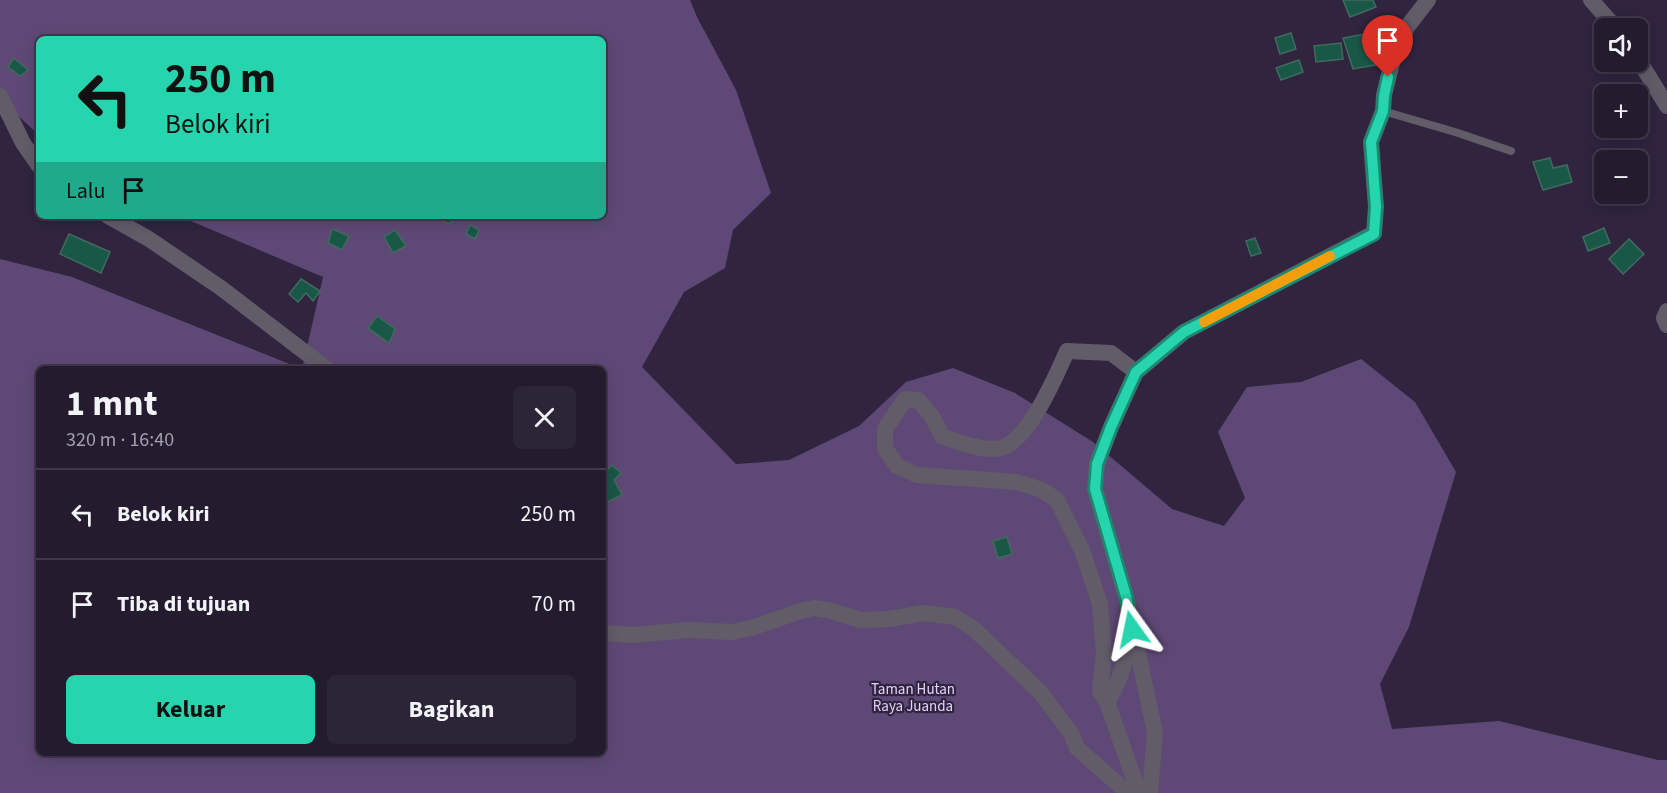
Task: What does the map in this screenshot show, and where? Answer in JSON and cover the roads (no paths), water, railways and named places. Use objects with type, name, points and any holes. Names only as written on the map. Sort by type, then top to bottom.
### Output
[{"type":"street","points":[[1150,793],[1155,733],[1128,608],[1095,489],[1097,464],[1136,372],[1184,332],[1374,234],[1376,207],[1371,142],[1383,111],[1384,96],[1393,59],[1407,27],[1428,0]]},
{"type":"street","points":[[1592,0],[1607,18]]},
{"type":"street","points":[[1646,72],[1667,106]]},
{"type":"street","points":[[0,96],[36,161]]},
{"type":"street","points":[[113,219],[149,239],[221,288],[323,366]]},
{"type":"street","points":[[1667,311],[1664,318],[1667,325]]},
{"type":"street","points":[[1136,372],[1111,353],[1066,351],[1024,431],[1008,446],[997,449],[972,446],[942,436],[931,415],[918,400],[905,399],[892,415],[885,429],[885,448],[897,466],[917,475],[1017,482],[1042,490],[1057,500],[1082,549],[1100,604],[1104,653],[1100,692],[1107,702],[1139,793]]},
{"type":"street","points":[[606,633],[632,635],[688,630],[732,632],[814,608],[861,620],[924,614],[955,617],[974,629],[1041,693],[1071,733],[1077,748],[1128,793]]},
{"type":"street","points":[[1107,702],[1117,687],[1124,666],[1128,608]]},
{"type":"lane","points":[[1383,111],[1511,151]]},
{"type":"park label","name":"Taman Hutan Raya Juanda","points":[[913,698]]}]
